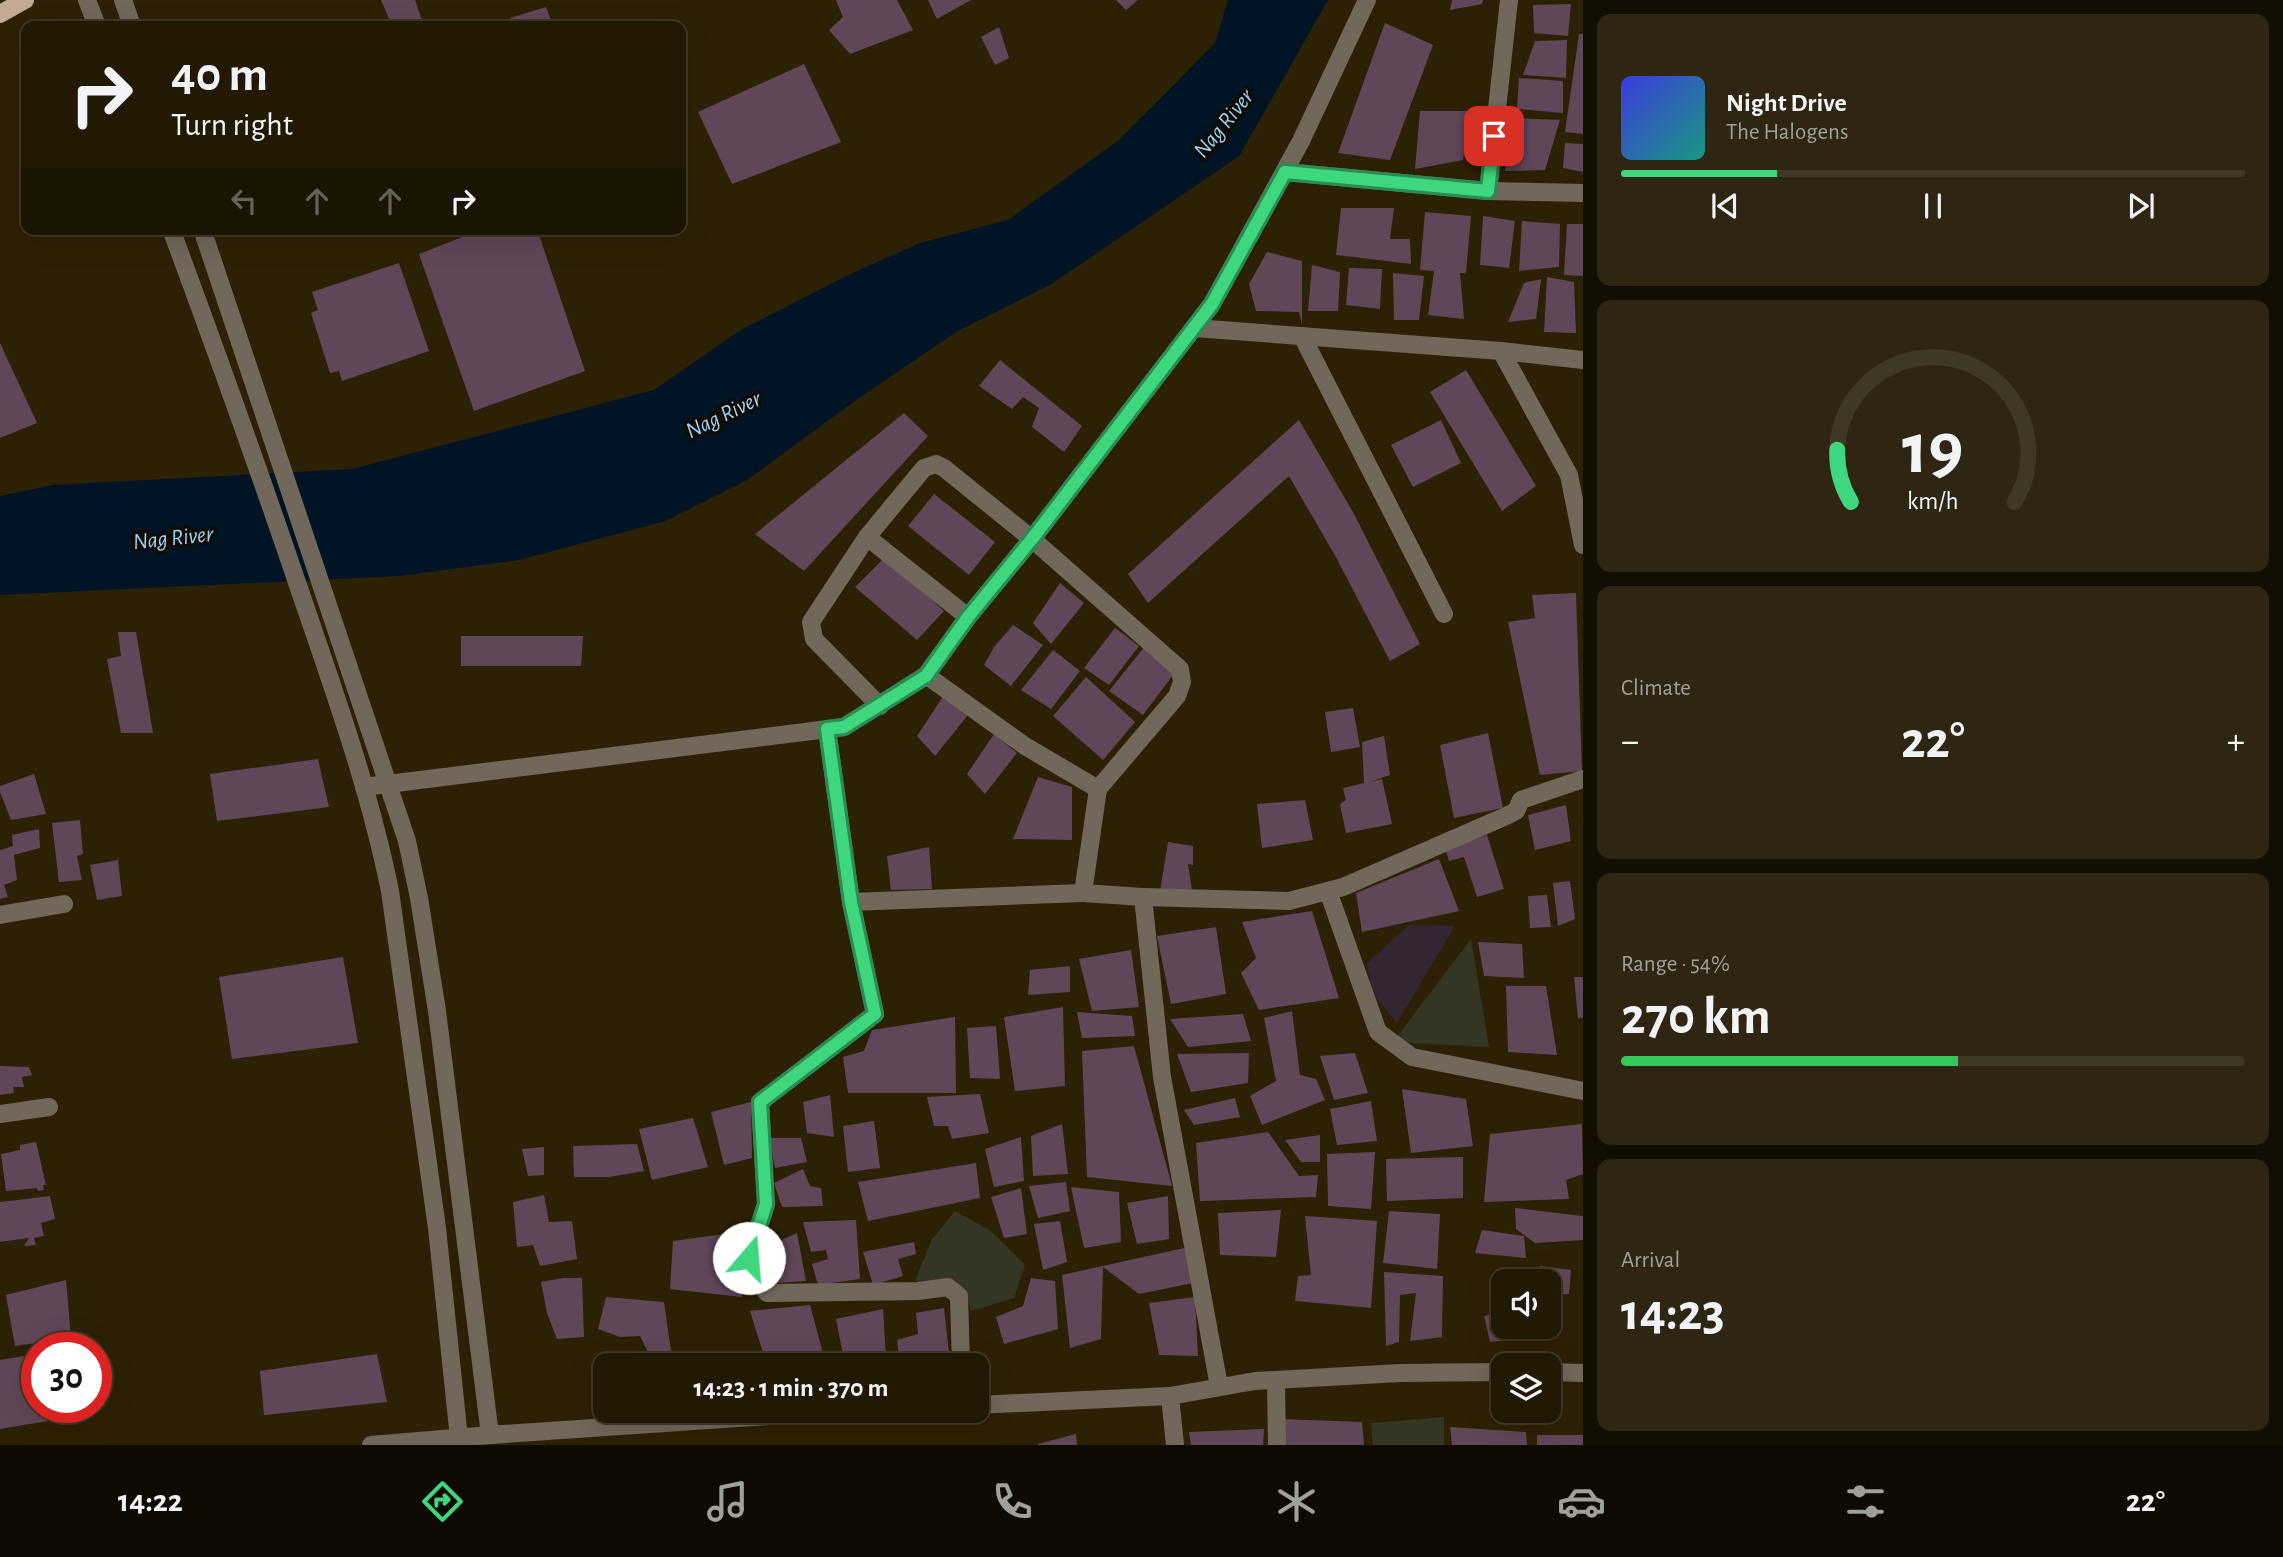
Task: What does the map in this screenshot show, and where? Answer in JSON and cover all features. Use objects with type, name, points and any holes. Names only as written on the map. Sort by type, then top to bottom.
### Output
[{"type":"main road","points":[[0,14],[25,0]]},
{"type":"street","points":[[87,0],[95,21]]},
{"type":"street","points":[[123,0],[130,21]]},
{"type":"street","points":[[364,787],[844,727],[926,676],[968,617],[1032,539],[1212,304],[1301,141],[1367,0]]},
{"type":"street","points":[[1488,191],[1509,0]]},
{"type":"street","points":[[1285,172],[1488,191],[1583,193]]},
{"type":"street","points":[[173,235],[288,554],[379,839],[390,891],[437,1228],[459,1438]]},
{"type":"street","points":[[204,235],[409,852],[429,961],[490,1435]]},
{"type":"street","points":[[1194,328],[1502,351],[1583,360]]},
{"type":"street","points":[[1302,336],[1444,614]]},
{"type":"street","points":[[1502,351],[1569,475],[1583,545]]},
{"type":"street","points":[[880,706],[814,639],[811,622],[867,537],[924,468],[936,464],[1032,539],[1180,669],[1182,682],[1177,696],[1098,789],[1083,893]]},
{"type":"street","points":[[867,537],[968,617]]},
{"type":"street","points":[[288,554],[309,548]]},
{"type":"street","points":[[926,676],[1025,746],[1098,789]]},
{"type":"street","points":[[827,729],[851,902],[875,1014],[760,1102],[766,1204],[749,1258],[767,1293],[918,1291],[948,1287],[959,1296],[961,1353]]},
{"type":"street","points":[[851,902],[1083,893],[1289,901],[1343,887],[1504,817],[1516,811],[1521,800],[1583,779]]},
{"type":"street","points":[[1328,891],[1378,1032],[1412,1057],[1583,1091]]},
{"type":"street","points":[[1143,897],[1162,1077],[1219,1386]]},
{"type":"street","points":[[0,915],[64,904]]},
{"type":"street","points":[[0,1114],[49,1107]]},
{"type":"street","points":[[989,1404],[1170,1396],[1219,1386],[1276,1380],[1400,1373],[1491,1372]]},
{"type":"street","points":[[1561,1372],[1583,1373]]},
{"type":"street","points":[[1276,1380],[1276,1445]]},
{"type":"street","points":[[1170,1396],[1175,1445]]},
{"type":"street","points":[[371,1445],[490,1435],[592,1437],[729,1423]]},
{"type":"shaded area","points":[[1409,925],[1455,926],[1397,1023],[1372,993],[1367,963]]},
{"type":"green space","points":[[1471,939],[1489,1047],[1393,1042]]},
{"type":"green space","points":[[955,1211],[991,1231],[1025,1265],[1014,1298],[971,1311],[966,1290],[953,1279],[915,1281],[932,1239]]},
{"type":"green space","points":[[1444,1417],[1444,1445],[1373,1445],[1371,1423]]},
{"type":"water","name":"Nag River","points":[[1228,0],[1328,0],[1239,156],[1053,283],[956,332],[859,398],[747,480],[665,521],[519,560],[399,576],[0,595],[0,496],[53,485],[352,469],[654,390],[739,331],[848,275],[920,243],[1008,220],[1119,140],[1215,43]]},
{"type":"building","points":[[381,0],[415,0],[422,21],[390,21]]},
{"type":"building","points":[[836,0],[897,0],[913,30],[850,54],[829,30],[843,17]]},
{"type":"building","points":[[928,0],[971,0],[937,19]]},
{"type":"building","points":[[1116,0],[1138,0],[1126,10]]},
{"type":"building","points":[[1452,0],[1483,0],[1482,4],[1450,10]]},
{"type":"building","points":[[1571,4],[1568,36],[1534,33],[1533,5]]},
{"type":"building","points":[[546,7],[551,21],[512,21],[510,18]]},
{"type":"building","points":[[1385,23],[1433,45],[1390,160],[1338,153]]},
{"type":"building","points":[[999,27],[1009,58],[995,65],[981,37]]},
{"type":"building","points":[[1579,34],[1583,34],[1583,134],[1565,132]]},
{"type":"building","points":[[1567,40],[1566,78],[1523,75],[1535,41]]},
{"type":"building","points":[[804,64],[841,142],[732,184],[698,112]]},
{"type":"building","points":[[1519,78],[1563,81],[1563,113],[1517,109]]},
{"type":"building","points":[[1420,111],[1470,111],[1463,160],[1415,169]]},
{"type":"building","points":[[1512,118],[1560,120],[1545,170],[1505,171]]},
{"type":"building","points":[[1565,143],[1583,144],[1583,172],[1563,168]]},
{"type":"building","points":[[1341,208],[1394,208],[1390,239],[1410,239],[1411,264],[1336,255]]},
{"type":"building","points":[[1425,212],[1471,216],[1466,273],[1460,273],[1464,319],[1428,315],[1434,271],[1420,270]]},
{"type":"building","points":[[1483,216],[1515,221],[1509,268],[1480,265]]},
{"type":"building","points":[[1522,221],[1560,224],[1559,267],[1519,271]]},
{"type":"building","points":[[1567,224],[1583,224],[1583,276],[1564,275]]},
{"type":"building","points":[[468,235],[539,235],[585,371],[474,411],[419,254]]},
{"type":"building","points":[[1267,252],[1302,261],[1302,325],[1299,312],[1256,311],[1249,284]]},
{"type":"building","points":[[399,263],[429,351],[342,381],[339,371],[330,373],[311,313],[318,310],[312,292]]},
{"type":"building","points":[[1312,265],[1340,272],[1338,311],[1308,311]]},
{"type":"building","points":[[1349,268],[1382,269],[1380,309],[1346,305]]},
{"type":"building","points":[[1393,273],[1424,276],[1419,320],[1394,320]]},
{"type":"building","points":[[1547,277],[1574,282],[1576,333],[1544,332]]},
{"type":"building","points":[[1541,279],[1536,319],[1508,322],[1524,283]]},
{"type":"building","points":[[0,343],[37,423],[0,438]]},
{"type":"building","points":[[1000,360],[1082,426],[1064,452],[1032,427],[1039,408],[1023,397],[1012,409],[979,386]]},
{"type":"building","points":[[1466,370],[1536,486],[1502,511],[1430,392]]},
{"type":"building","points":[[904,413],[928,436],[804,571],[755,534]]},
{"type":"building","points":[[1299,420],[1353,512],[1420,644],[1390,661],[1337,559],[1289,476],[1148,603],[1128,574]]},
{"type":"building","points":[[1441,420],[1461,463],[1413,487],[1391,445]]},
{"type":"building","points":[[934,494],[995,542],[969,575],[908,526]]},
{"type":"building","points":[[885,557],[944,611],[917,640],[855,587]]},
{"type":"building","points":[[1060,583],[1084,603],[1051,644],[1033,623]]},
{"type":"building","points":[[1576,593],[1582,771],[1540,775],[1508,622],[1535,618],[1532,595]]},
{"type":"building","points":[[1013,625],[1043,645],[1011,686],[984,665],[994,647]]},
{"type":"building","points":[[1115,628],[1139,646],[1109,685],[1084,668]]},
{"type":"building","points":[[118,632],[136,632],[153,733],[121,733],[107,659],[121,656]]},
{"type":"building","points":[[461,636],[583,636],[581,666],[461,666]]},
{"type":"building","points":[[1145,646],[1176,671],[1143,715],[1109,691]]},
{"type":"building","points":[[1053,650],[1080,671],[1051,709],[1021,690]]},
{"type":"building","points":[[1086,677],[1135,722],[1103,760],[1053,716]]},
{"type":"building","points":[[944,695],[968,715],[935,756],[917,736]]},
{"type":"building","points":[[1353,708],[1360,747],[1331,752],[1325,712]]},
{"type":"building","points":[[1488,733],[1503,808],[1454,818],[1440,745]]},
{"type":"building","points":[[994,734],[1017,753],[985,794],[967,774]]},
{"type":"building","points":[[1384,736],[1390,775],[1369,782],[1382,779],[1392,824],[1346,833],[1340,804],[1346,800],[1343,788],[1364,783],[1362,742]]},
{"type":"building","points":[[318,759],[329,807],[217,821],[210,774]]},
{"type":"building","points":[[34,774],[46,814],[11,820],[0,786]]},
{"type":"building","points":[[1038,777],[1072,787],[1072,840],[1013,839]]},
{"type":"building","points":[[1305,800],[1313,840],[1262,848],[1257,804]]},
{"type":"building","points":[[1566,805],[1571,841],[1535,850],[1528,815]]},
{"type":"building","points":[[80,820],[83,854],[77,856],[82,880],[59,882],[52,823]]},
{"type":"building","points":[[39,829],[40,848],[14,855],[17,880],[4,885],[8,897],[0,899],[0,850],[13,846],[12,835]]},
{"type":"building","points":[[1487,835],[1504,889],[1477,897],[1464,857],[1449,861],[1445,848]]},
{"type":"building","points":[[1168,842],[1193,846],[1193,865],[1188,864],[1192,890],[1160,891]]},
{"type":"building","points":[[929,847],[932,889],[891,890],[887,856]]},
{"type":"building","points":[[1439,859],[1459,911],[1362,932],[1356,893]]},
{"type":"building","points":[[118,860],[122,896],[97,900],[90,865]]},
{"type":"building","points":[[1570,881],[1575,919],[1558,926],[1553,883]]},
{"type":"building","points":[[1547,895],[1551,927],[1530,928],[1528,896]]},
{"type":"building","points":[[1312,911],[1339,998],[1259,1010],[1241,973],[1256,958],[1242,922]]},
{"type":"building","points":[[1216,927],[1226,994],[1171,1004],[1157,936]]},
{"type":"building","points":[[1478,942],[1522,944],[1524,978],[1484,976]]},
{"type":"building","points":[[1131,950],[1139,1007],[1092,1011],[1079,959]]},
{"type":"building","points":[[343,957],[358,1043],[232,1059],[219,977]]},
{"type":"building","points":[[1070,966],[1070,992],[1028,995],[1030,970]]},
{"type":"building","points":[[1574,977],[1583,977],[1583,1018],[1578,1018]]},
{"type":"building","points":[[1506,986],[1546,986],[1557,1055],[1508,1052]]},
{"type":"building","points":[[1063,1007],[1065,1086],[1015,1091],[1004,1017]]},
{"type":"building","points":[[1292,1011],[1300,1075],[1316,1079],[1325,1100],[1262,1125],[1250,1096],[1276,1081],[1264,1018]]},
{"type":"building","points":[[1077,1012],[1132,1016],[1135,1036],[1082,1038]]},
{"type":"building","points":[[1243,1014],[1251,1041],[1188,1047],[1170,1019]]},
{"type":"building","points":[[955,1017],[956,1093],[848,1093],[843,1057],[864,1051],[872,1030]]},
{"type":"building","points":[[996,1026],[1000,1079],[970,1078],[967,1028]]},
{"type":"building","points":[[1134,1046],[1172,1186],[1087,1177],[1082,1051]]},
{"type":"building","points":[[1249,1053],[1248,1083],[1191,1092],[1177,1054]]},
{"type":"building","points":[[1355,1053],[1368,1093],[1334,1100],[1320,1056]]},
{"type":"building","points":[[0,1066],[29,1067],[32,1075],[22,1077],[24,1087],[13,1087],[14,1093],[0,1095]]},
{"type":"building","points":[[1402,1089],[1466,1099],[1473,1146],[1411,1153]]},
{"type":"building","points":[[980,1094],[989,1133],[952,1139],[948,1126],[934,1126],[927,1097]]},
{"type":"building","points":[[830,1095],[834,1137],[807,1133],[803,1102]]},
{"type":"building","points":[[1235,1098],[1240,1117],[1194,1125],[1184,1110]]},
{"type":"building","points":[[1371,1101],[1377,1141],[1337,1145],[1330,1109]]},
{"type":"building","points":[[751,1102],[752,1158],[724,1165],[711,1112]]},
{"type":"building","points":[[693,1118],[708,1167],[652,1180],[639,1129]]},
{"type":"building","points":[[874,1121],[880,1168],[848,1172],[843,1126]]},
{"type":"building","points":[[1062,1124],[1068,1174],[1033,1176],[1031,1136]]},
{"type":"building","points":[[1582,1124],[1583,1174],[1566,1180],[1569,1199],[1484,1202],[1490,1134]]},
{"type":"building","points":[[1268,1132],[1299,1176],[1318,1175],[1316,1197],[1200,1201],[1196,1143]]},
{"type":"building","points":[[1320,1135],[1320,1162],[1301,1162],[1285,1140]]},
{"type":"building","points":[[1021,1137],[1024,1181],[994,1187],[985,1149]]},
{"type":"building","points":[[769,1138],[801,1138],[807,1162],[775,1168]]},
{"type":"building","points":[[36,1142],[46,1185],[43,1185],[44,1190],[38,1191],[37,1188],[6,1191],[1,1154],[20,1150],[20,1145]]},
{"type":"building","points":[[637,1144],[644,1171],[609,1177],[574,1177],[573,1146]]},
{"type":"building","points":[[544,1147],[544,1175],[528,1176],[522,1149]]},
{"type":"building","points":[[1375,1152],[1371,1209],[1328,1206],[1327,1154]]},
{"type":"building","points":[[1463,1157],[1463,1198],[1387,1201],[1386,1159]]},
{"type":"building","points":[[976,1163],[980,1198],[868,1221],[858,1182]]},
{"type":"building","points":[[803,1169],[810,1186],[821,1188],[823,1206],[782,1207],[774,1183]]},
{"type":"building","points":[[1066,1182],[1070,1211],[1038,1218],[1029,1186]]},
{"type":"building","points":[[1071,1187],[1119,1192],[1121,1242],[1084,1248]]},
{"type":"building","points":[[1021,1188],[1027,1234],[1004,1238],[991,1197]]},
{"type":"building","points":[[544,1195],[549,1222],[572,1221],[577,1259],[540,1266],[533,1245],[517,1247],[513,1202]]},
{"type":"building","points":[[50,1196],[55,1219],[41,1223],[44,1236],[34,1238],[36,1245],[24,1246],[29,1238],[0,1242],[0,1202]]},
{"type":"building","points":[[1168,1196],[1169,1239],[1137,1244],[1127,1203]]},
{"type":"building","points":[[1515,1208],[1583,1216],[1583,1240],[1535,1243],[1516,1229]]},
{"type":"building","points":[[1281,1210],[1276,1257],[1220,1255],[1218,1213]]},
{"type":"building","points":[[1389,1211],[1440,1214],[1437,1269],[1383,1263]]},
{"type":"building","points":[[1305,1216],[1377,1221],[1371,1308],[1295,1301],[1298,1276],[1311,1275]]},
{"type":"building","points":[[856,1220],[860,1279],[818,1285],[812,1264],[828,1259],[826,1250],[811,1252],[803,1222]]},
{"type":"building","points":[[1060,1221],[1067,1262],[1043,1270],[1034,1224]]},
{"type":"building","points":[[1482,1230],[1524,1236],[1526,1258],[1475,1253]]},
{"type":"building","points":[[740,1232],[742,1297],[670,1289],[673,1241]]},
{"type":"building","points":[[797,1233],[806,1281],[775,1283],[766,1247]]},
{"type":"building","points":[[914,1242],[916,1254],[898,1259],[903,1276],[873,1285],[863,1252]]},
{"type":"building","points":[[1189,1247],[1193,1283],[1139,1294],[1103,1267],[1101,1339],[1070,1348],[1062,1275]]},
{"type":"building","points":[[1540,1266],[1571,1270],[1569,1294],[1561,1294],[1561,1269],[1540,1269]]},
{"type":"building","points":[[1384,1272],[1443,1276],[1442,1337],[1410,1341],[1416,1293],[1400,1295],[1399,1342],[1386,1346]]},
{"type":"building","points":[[582,1278],[584,1337],[557,1339],[547,1313],[541,1282]]},
{"type":"building","points":[[1031,1278],[1055,1281],[1058,1329],[1004,1344],[996,1317],[1023,1306]]},
{"type":"building","points":[[66,1280],[70,1332],[21,1332],[21,1345],[15,1346],[6,1295]]},
{"type":"building","points":[[606,1297],[664,1302],[671,1353],[647,1353],[640,1336],[620,1337],[598,1329]]},
{"type":"building","points":[[1195,1297],[1198,1356],[1159,1355],[1149,1303]]},
{"type":"building","points":[[810,1305],[823,1353],[763,1353],[750,1311]]},
{"type":"building","points":[[944,1308],[949,1353],[899,1353],[897,1340],[918,1334],[916,1313]]},
{"type":"building","points":[[883,1309],[886,1353],[843,1353],[836,1319]]},
{"type":"building","points":[[1491,1315],[1491,1339],[1519,1339],[1490,1342],[1484,1316]]},
{"type":"building","points":[[377,1354],[387,1402],[264,1415],[260,1371]]},
{"type":"building","points":[[21,1357],[21,1423],[36,1423],[0,1429],[0,1360]]},
{"type":"building","points":[[1279,1419],[1362,1422],[1364,1445],[1283,1445]]},
{"type":"building","points":[[1450,1427],[1526,1432],[1527,1445],[1452,1445]]},
{"type":"building","points":[[1264,1429],[1263,1445],[1191,1445],[1189,1432]]},
{"type":"building","points":[[1076,1434],[1077,1445],[1038,1445],[1038,1444]]},
{"type":"building","points":[[1537,1435],[1583,1435],[1583,1445],[1537,1445]]},
{"type":"route","points":[[749,1258],[766,1204],[760,1102],[875,1014],[851,902],[827,729],[844,727],[926,676],[968,617],[1032,539],[1212,304],[1285,172],[1488,191],[1494,136]]}]
